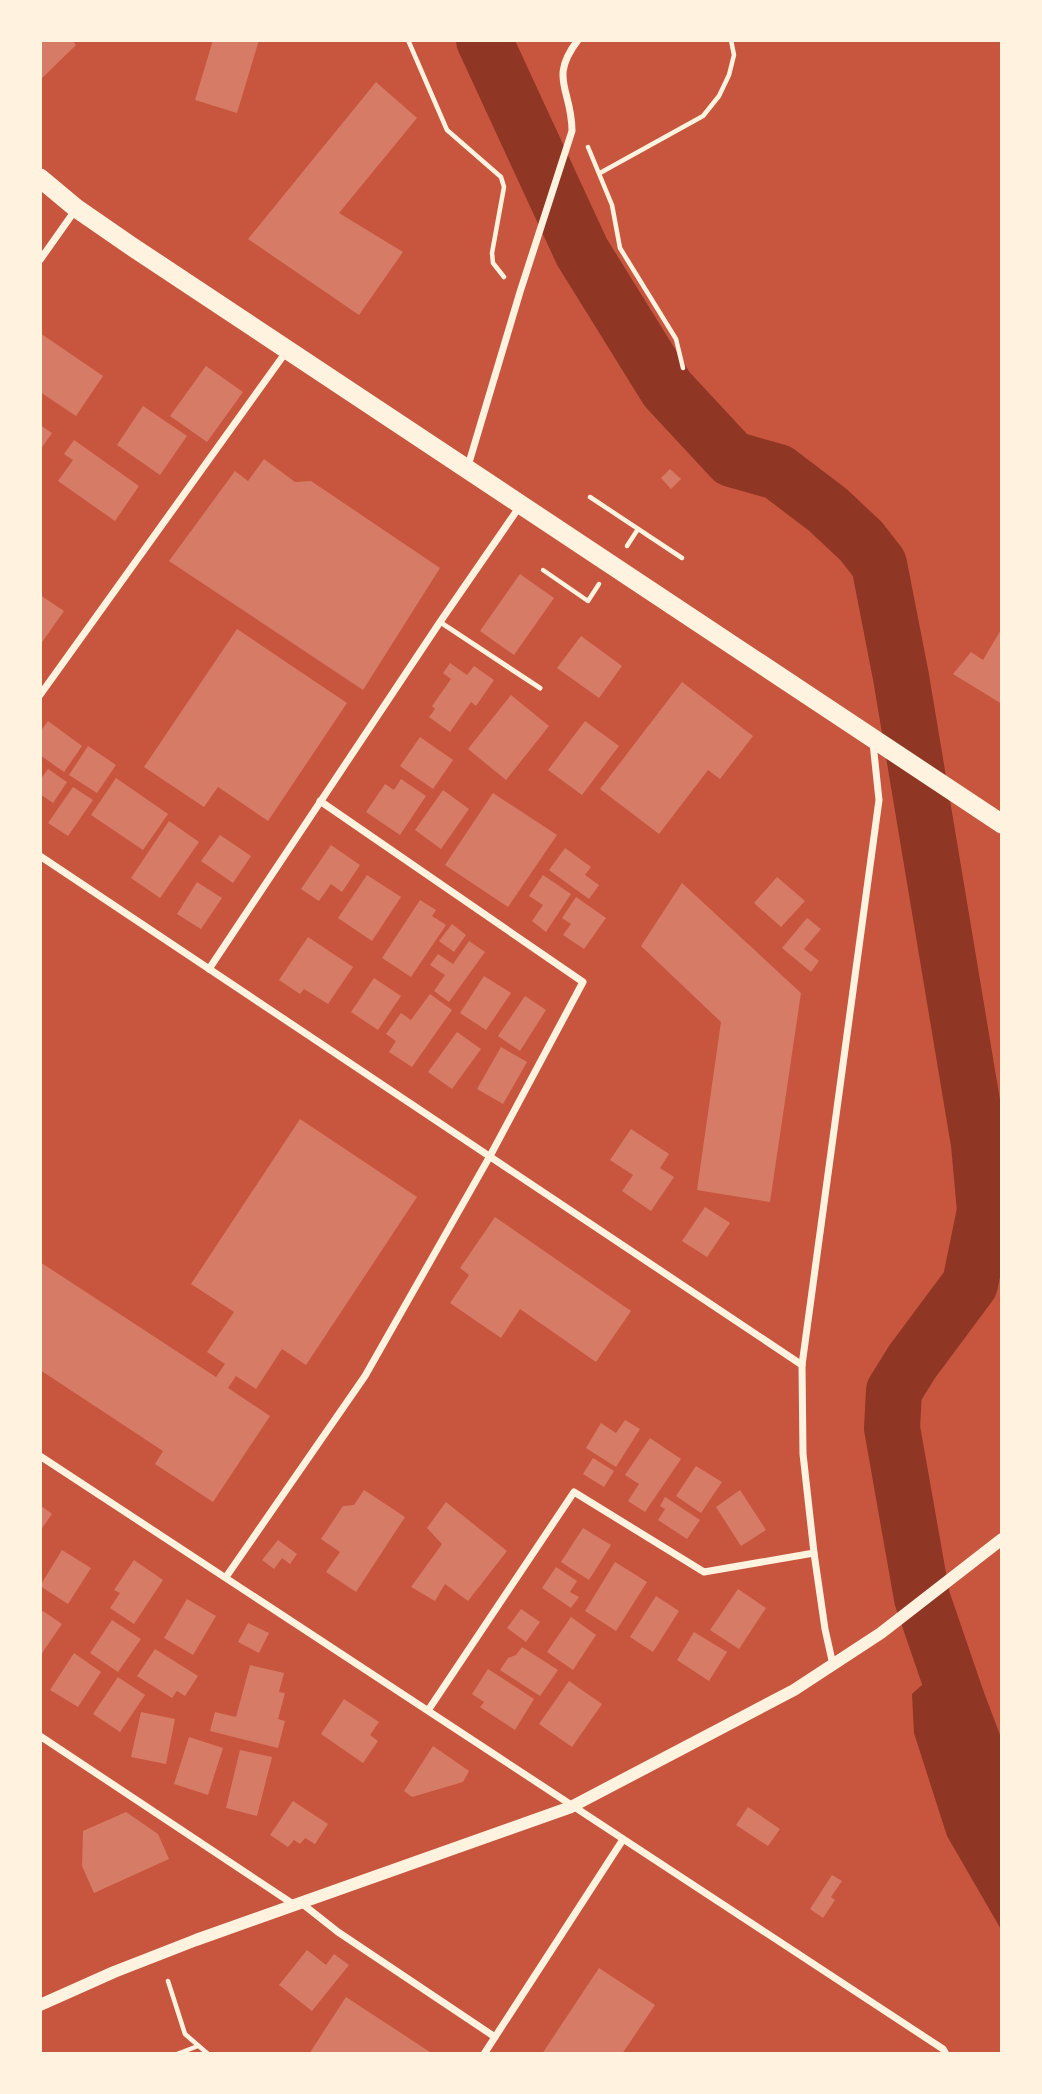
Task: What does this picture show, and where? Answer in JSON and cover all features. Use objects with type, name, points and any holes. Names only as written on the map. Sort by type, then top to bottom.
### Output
[{"type":"highway","points":[[40,178],[76,208],[520,506],[1002,824]]},
{"type":"street","points":[[467,470],[572,131],[572,111],[561,76],[565,57],[578,40]]},
{"type":"street","points":[[40,261],[76,208]]},
{"type":"street","points":[[40,695],[288,349]]},
{"type":"street","points":[[209,969],[520,506]]},
{"type":"street","points":[[833,1666],[814,1553],[803,1454],[802,1365],[879,800],[879,742]]},
{"type":"street","points":[[226,1577],[365,1376],[490,1156],[583,982],[320,801]]},
{"type":"street","points":[[40,856],[802,1365]]},
{"type":"street","points":[[40,1456],[429,1709],[571,1807],[943,2049],[946,2054]]},
{"type":"street","points":[[429,1709],[574,1492],[704,1572],[814,1553]]},
{"type":"street","points":[[40,2005],[114,1972],[297,1903],[571,1807],[648,1765],[752,1714],[833,1666],[881,1633],[1002,1539]]},
{"type":"street","points":[[40,1736],[297,1903],[495,2037]]},
{"type":"street","points":[[484,2054],[622,1841]]},
{"type":"lane","points":[[440,622],[540,688]]},
{"type":"path","points":[[408,40],[447,130],[501,177],[503,187],[492,253],[493,262],[505,277]]},
{"type":"path","points":[[600,173],[703,116],[719,96],[729,75],[734,55],[731,40]]},
{"type":"path","points":[[588,147],[612,205],[620,248],[676,339],[682,368]]},
{"type":"path","points":[[590,497],[682,558]]},
{"type":"path","points":[[543,570],[588,601]]},
{"type":"path","points":[[168,1981],[185,2034],[208,2054]]},
{"type":"path","points":[[177,2054],[198,2046]]},
{"type":"shaded area","points":[[950,1660],[1002,1794],[1002,1931],[947,1836],[914,1733],[912,1694]]},
{"type":"building","points":[[40,40],[72,40],[76,45],[40,80]]},
{"type":"building","points":[[213,40],[259,40],[237,113],[195,100]]},
{"type":"building","points":[[376,82],[417,118],[339,213],[403,252],[359,315],[248,239]]},
{"type":"building","points":[[40,333],[103,376],[76,416],[40,392]]},
{"type":"building","points":[[206,366],[243,392],[207,442],[170,416]]},
{"type":"building","points":[[143,406],[187,436],[160,475],[117,445]]},
{"type":"building","points":[[40,425],[52,433],[40,450]]},
{"type":"building","points":[[74,440],[139,486],[115,521],[58,481],[73,460],[64,454]]},
{"type":"building","points":[[264,459],[295,482],[311,481],[440,568],[363,690],[169,561],[235,471],[248,481]]},
{"type":"building","points":[[670,469],[681,479],[671,489],[661,478]]},
{"type":"building","points":[[520,574],[554,598],[514,655],[480,631]]},
{"type":"building","points":[[40,595],[64,611],[40,645]]},
{"type":"building","points":[[1002,628],[1002,704],[953,674],[971,652],[983,660]]},
{"type":"building","points":[[237,629],[347,703],[268,821],[218,787],[204,807],[144,767]]},
{"type":"building","points":[[581,636],[622,666],[599,698],[557,668]]},
{"type":"building","points":[[450,663],[467,675],[474,666],[494,680],[476,706],[471,702],[450,732],[429,717],[435,709],[432,706],[451,679],[443,673]]},
{"type":"building","points":[[682,682],[753,736],[720,779],[708,770],[659,834],[600,789]]},
{"type":"building","points":[[511,695],[549,726],[506,780],[468,749]]},
{"type":"building","points":[[48,721],[82,746],[64,772],[40,755],[40,732]]},
{"type":"building","points":[[585,721],[619,746],[582,795],[548,770]]},
{"type":"building","points":[[420,737],[453,760],[433,789],[400,766]]},
{"type":"building","points":[[88,746],[116,765],[97,793],[69,775]]},
{"type":"building","points":[[48,769],[67,782],[53,803],[40,794],[40,780]]},
{"type":"building","points":[[116,778],[168,814],[143,850],[91,815]]},
{"type":"building","points":[[401,779],[426,796],[400,835],[366,812],[385,784],[394,790]]},
{"type":"building","points":[[73,787],[93,800],[68,836],[48,823]]},
{"type":"building","points":[[443,790],[469,809],[441,849],[415,830]]},
{"type":"building","points":[[493,793],[557,835],[508,907],[445,865]]},
{"type":"building","points":[[169,821],[199,842],[160,898],[131,878]]},
{"type":"building","points":[[220,835],[251,856],[233,883],[201,861]]},
{"type":"building","points":[[331,845],[360,865],[342,892],[331,884],[319,901],[301,889]]},
{"type":"building","points":[[565,848],[591,867],[585,875],[599,885],[589,899],[549,870]]},
{"type":"building","points":[[367,875],[401,897],[372,941],[338,918]]},
{"type":"building","points":[[543,875],[571,894],[546,932],[532,921],[543,905],[529,896]]},
{"type":"building","points":[[777,877],[805,901],[781,927],[754,903]]},
{"type":"building","points":[[197,882],[222,898],[201,929],[177,914]]},
{"type":"building","points":[[682,883],[801,993],[770,1202],[697,1190],[721,1022],[641,946]]},
{"type":"building","points":[[576,897],[606,918],[584,949],[563,935],[571,924],[562,918]]},
{"type":"building","points":[[420,900],[436,910],[432,916],[446,925],[411,977],[382,958]]},
{"type":"building","points":[[807,918],[821,929],[804,949],[819,961],[811,972],[782,948]]},
{"type":"building","points":[[452,924],[466,935],[454,952],[439,941]]},
{"type":"building","points":[[308,937],[353,967],[328,1004],[304,989],[300,994],[279,980]]},
{"type":"building","points":[[469,941],[485,952],[449,1002],[434,991],[445,975],[430,965],[438,954],[453,964]]},
{"type":"building","points":[[484,976],[511,993],[486,1030],[460,1013]]},
{"type":"building","points":[[374,978],[401,996],[378,1030],[351,1012]]},
{"type":"building","points":[[430,994],[452,1010],[412,1067],[389,1052],[396,1041],[386,1034],[401,1013],[411,1020]]},
{"type":"building","points":[[525,996],[546,1010],[520,1051],[498,1036]]},
{"type":"building","points":[[457,1032],[481,1049],[452,1089],[428,1072]]},
{"type":"building","points":[[501,1047],[527,1062],[503,1104],[477,1089]]},
{"type":"building","points":[[300,1119],[417,1197],[306,1365],[282,1349],[256,1389],[236,1376],[228,1388],[270,1416],[213,1502],[155,1464],[163,1451],[40,1370],[40,1262],[216,1377],[225,1364],[207,1352],[234,1312],[191,1284]]},
{"type":"building","points":[[631,1129],[669,1154],[660,1168],[674,1177],[651,1211],[622,1191],[633,1175],[610,1160]]},
{"type":"building","points":[[705,1207],[730,1223],[707,1257],[682,1241]]},
{"type":"building","points":[[495,1217],[631,1311],[596,1362],[520,1309],[501,1338],[450,1303],[469,1275],[460,1268]]},
{"type":"building","points":[[625,1420],[640,1429],[616,1467],[586,1448],[601,1423],[616,1433]]},
{"type":"building","points":[[650,1438],[681,1459],[645,1512],[628,1501],[639,1484],[625,1475]]},
{"type":"building","points":[[593,1458],[614,1471],[604,1487],[583,1474]]},
{"type":"building","points":[[696,1466],[722,1482],[701,1513],[676,1496]]},
{"type":"building","points":[[364,1490],[405,1517],[356,1592],[326,1572],[340,1552],[321,1539],[343,1506],[354,1505]]},
{"type":"building","points":[[740,1490],[766,1530],[741,1546],[716,1507]]},
{"type":"building","points":[[665,1497],[700,1520],[687,1539],[658,1520],[665,1509],[660,1506]]},
{"type":"building","points":[[446,1502],[507,1551],[468,1601],[445,1584],[435,1601],[411,1587],[442,1544],[427,1528]]},
{"type":"building","points":[[40,1505],[52,1514],[40,1531]]},
{"type":"building","points":[[583,1528],[611,1545],[589,1580],[561,1562]]},
{"type":"building","points":[[278,1540],[297,1554],[290,1564],[282,1558],[274,1569],[262,1560]]},
{"type":"building","points":[[62,1550],[91,1568],[68,1604],[40,1586]]},
{"type":"building","points":[[134,1560],[163,1580],[134,1624],[110,1608],[120,1593],[114,1590]]},
{"type":"building","points":[[615,1562],[647,1582],[616,1631],[585,1611]]},
{"type":"building","points":[[556,1567],[577,1581],[570,1592],[579,1597],[571,1608],[542,1588]]},
{"type":"building","points":[[738,1589],[766,1608],[739,1649],[710,1630]]},
{"type":"building","points":[[656,1596],[679,1611],[653,1652],[630,1637]]},
{"type":"building","points":[[187,1599],[216,1616],[193,1655],[164,1638]]},
{"type":"building","points":[[521,1609],[540,1622],[526,1642],[507,1628]]},
{"type":"building","points":[[43,1611],[62,1624],[40,1656],[40,1615]]},
{"type":"building","points":[[571,1617],[596,1635],[573,1670],[547,1652]]},
{"type":"building","points":[[112,1620],[141,1639],[118,1672],[90,1653]]},
{"type":"building","points":[[248,1623],[269,1633],[259,1653],[238,1642]]},
{"type":"building","points":[[694,1632],[727,1652],[709,1681],[677,1660]]},
{"type":"building","points":[[522,1647],[558,1670],[540,1696],[500,1670],[508,1658],[516,1655]]},
{"type":"building","points":[[155,1649],[198,1676],[185,1696],[177,1691],[172,1698],[137,1676]]},
{"type":"building","points":[[74,1653],[101,1672],[78,1707],[50,1690]]},
{"type":"building","points":[[250,1665],[284,1673],[279,1692],[285,1693],[278,1719],[285,1721],[278,1748],[210,1731],[215,1712],[236,1717]]},
{"type":"building","points":[[488,1669],[534,1699],[515,1730],[480,1707],[484,1702],[472,1694]]},
{"type":"building","points":[[118,1677],[145,1695],[120,1732],[93,1714]]},
{"type":"building","points":[[569,1681],[602,1704],[572,1747],[539,1724]]},
{"type":"building","points":[[344,1699],[379,1722],[370,1735],[378,1741],[363,1763],[321,1734]]},
{"type":"building","points":[[141,1712],[175,1719],[166,1764],[131,1757]]},
{"type":"building","points":[[189,1737],[223,1748],[208,1795],[174,1784]]},
{"type":"building","points":[[433,1746],[469,1771],[463,1782],[412,1797],[404,1791]]},
{"type":"building","points":[[240,1750],[272,1757],[257,1816],[226,1808]]},
{"type":"building","points":[[293,1801],[328,1824],[315,1844],[305,1838],[300,1844],[294,1840],[288,1847],[270,1835]]},
{"type":"building","points":[[748,1807],[780,1829],[768,1846],[736,1825]]},
{"type":"building","points":[[126,1812],[158,1834],[169,1859],[94,1893],[82,1866],[83,1831]]},
{"type":"building","points":[[832,1875],[842,1881],[831,1897],[835,1900],[823,1918],[810,1909]]},
{"type":"building","points":[[307,1950],[326,1965],[334,1954],[349,1965],[312,2011],[279,1985]]},
{"type":"building","points":[[599,1968],[655,2005],[622,2054],[542,2054]]},
{"type":"building","points":[[346,1997],[433,2054],[309,2054]]},
{"type":"waterway","points":[[484,40],[582,252],[667,389],[732,459],[778,472],[828,510],[861,541],[879,564],[901,677],[979,1144],[985,1211],[970,1284],[912,1362],[894,1391],[892,1428],[922,1598],[1002,1819]]}]
